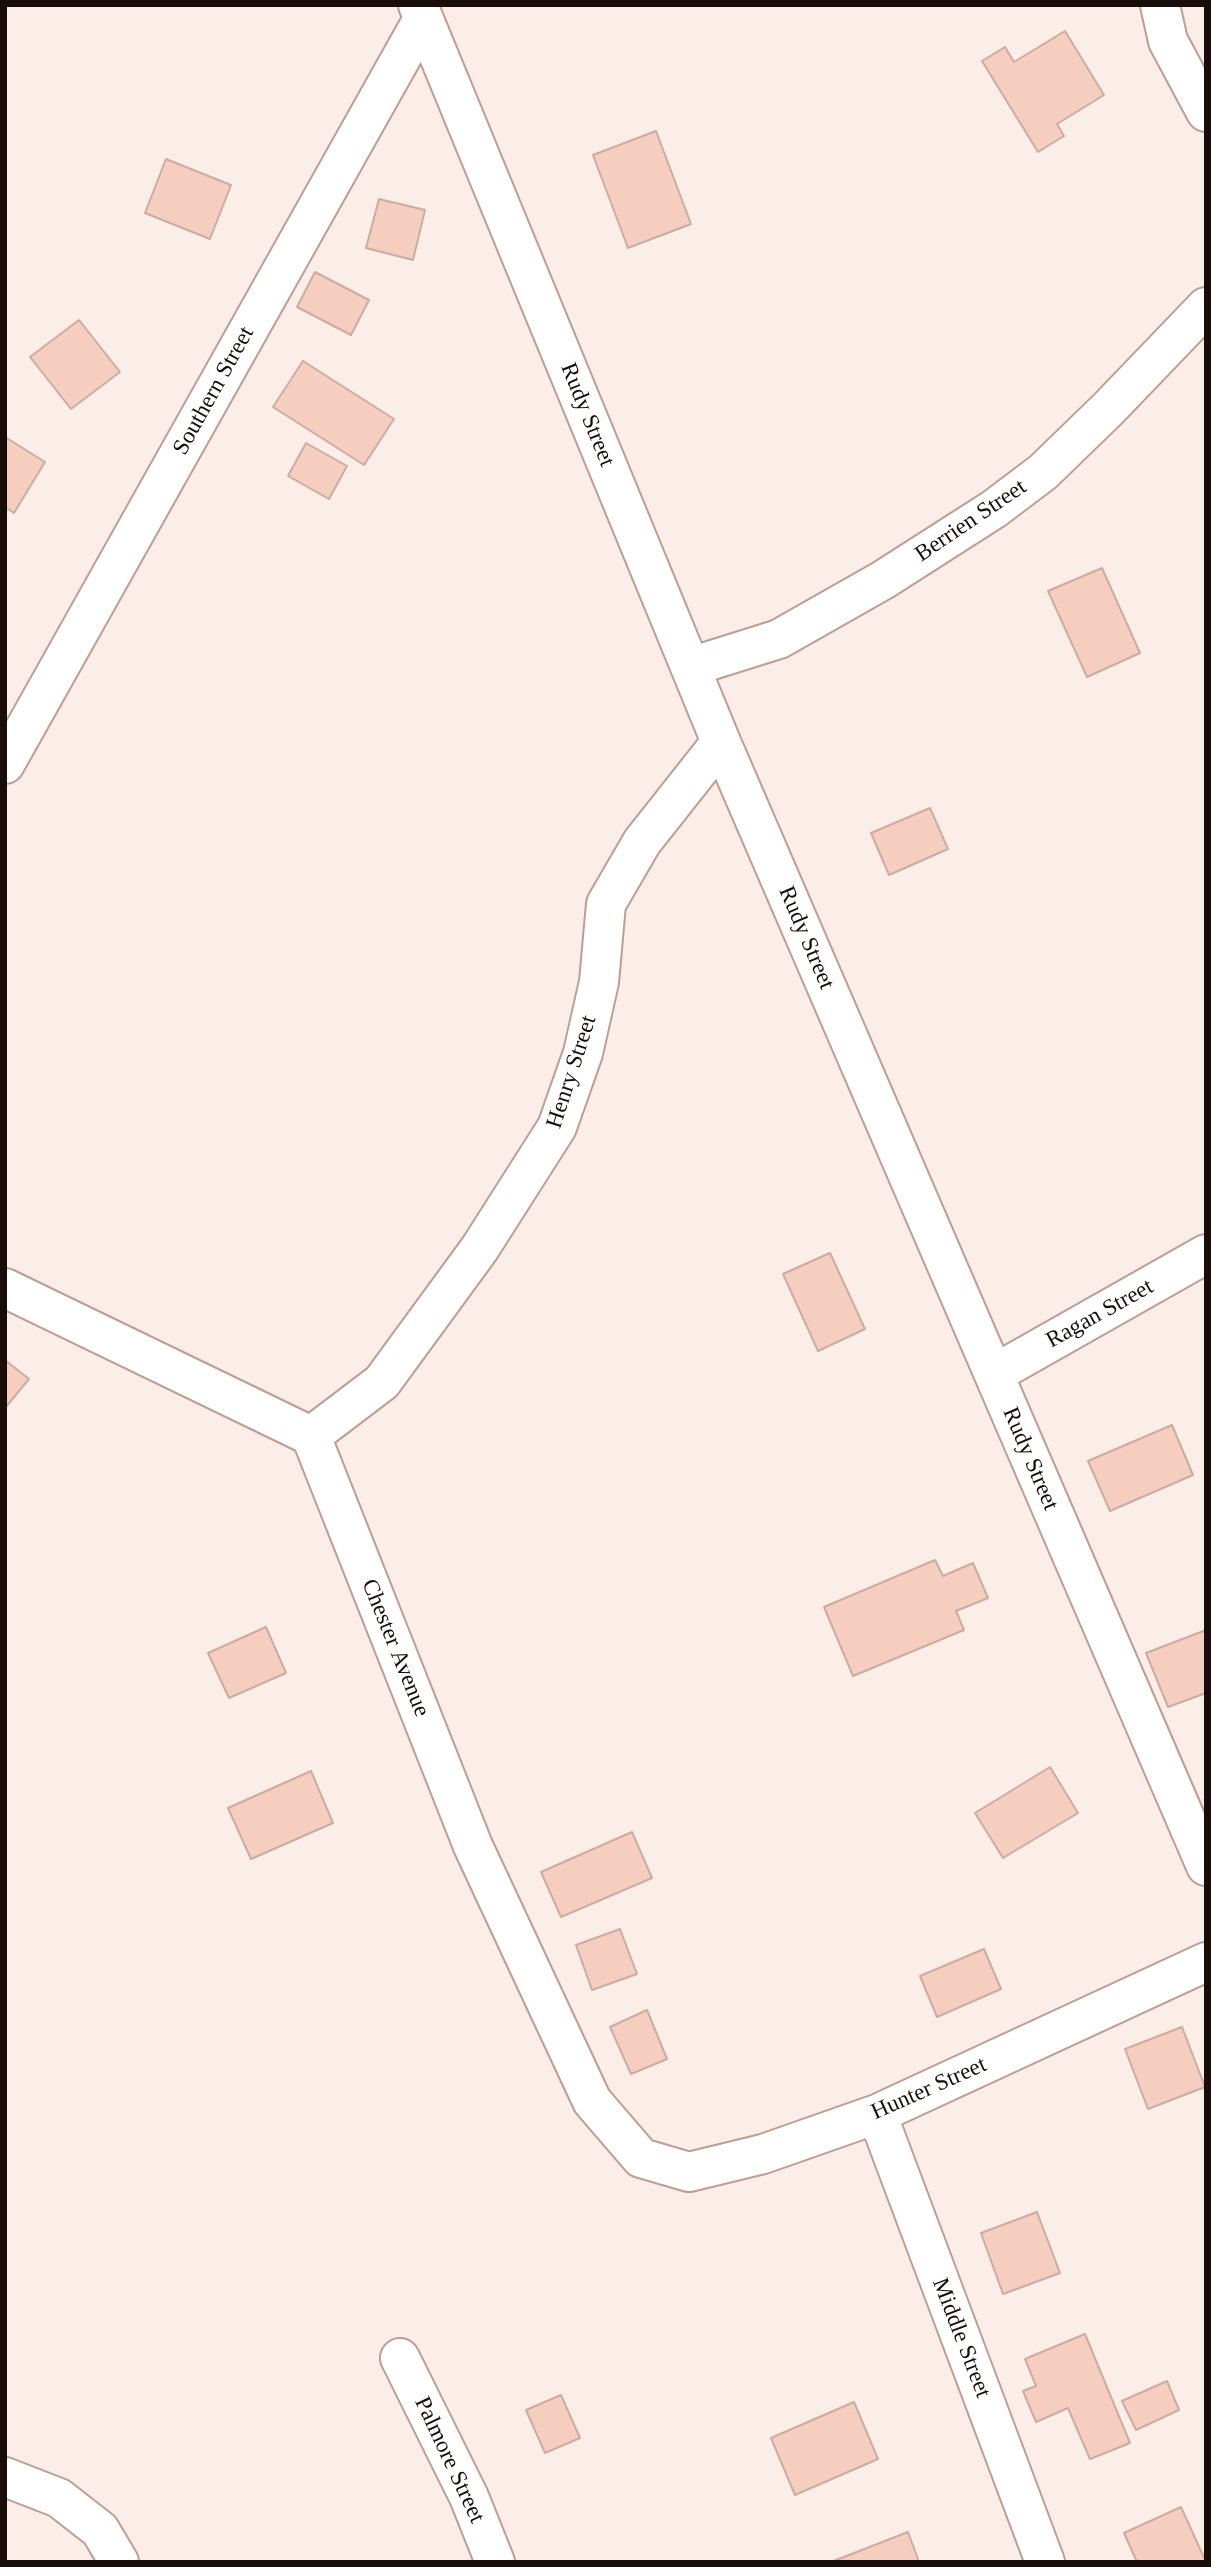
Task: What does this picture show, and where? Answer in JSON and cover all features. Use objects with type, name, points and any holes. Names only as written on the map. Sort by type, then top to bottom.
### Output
[{"type":"street","points":[[1160,5],[1168,41],[1206,112]]},
{"type":"street","name":"Rudy Street","points":[[420,12],[721,742],[1206,1866]]},
{"type":"street","name":"Southern Street","points":[[5,764],[420,12]]},
{"type":"street","name":"Berrien Street","points":[[690,667],[779,639],[883,580],[994,509],[1052,463],[1206,307]]},
{"type":"street","name":"Henry Street","points":[[311,1436],[382,1382],[481,1248],[557,1127],[583,1053],[599,982],[606,904],[642,842],[721,742]]},
{"type":"street","name":"Ragan Street","points":[[994,1374],[1206,1254]]},
{"type":"street","points":[[5,1288],[311,1436]]},
{"type":"street","name":"Chester Avenue","points":[[311,1436],[474,1846],[593,2101],[641,2158]]},
{"type":"street","name":"Hunter Street","points":[[641,2158],[689,2172],[763,2154],[877,2114],[1206,1962]]},
{"type":"street","name":"Middle Street","points":[[877,2114],[1045,2562]]},
{"type":"street","name":"Palmore Street","points":[[401,2358],[469,2497],[495,2562]]},
{"type":"street","points":[[5,2477],[59,2498],[100,2530],[119,2562]]},
{"type":"building","points":[[1065,31],[1104,95],[1057,124],[1064,136],[1038,152],[982,61],[1005,47],[1014,62]]},
{"type":"building","points":[[656,131],[691,224],[628,248],[593,155]]},
{"type":"building","points":[[166,159],[231,185],[210,239],[145,213]]},
{"type":"building","points":[[379,199],[425,210],[413,260],[366,248]]},
{"type":"building","points":[[315,272],[369,300],[351,335],[297,307]]},
{"type":"building","points":[[79,320],[120,372],[71,409],[30,357]]},
{"type":"building","points":[[303,361],[394,419],[364,465],[273,407]]},
{"type":"building","points":[[5,437],[45,462],[14,513],[5,507]]},
{"type":"building","points":[[306,443],[347,466],[329,499],[288,476]]},
{"type":"building","points":[[1102,568],[1140,653],[1087,677],[1048,591]]},
{"type":"building","points":[[930,808],[948,849],[889,875],[871,833]]},
{"type":"building","points":[[830,1253],[865,1329],[818,1351],[783,1274]]},
{"type":"building","points":[[5,1360],[29,1379],[5,1408]]},
{"type":"building","points":[[1172,1425],[1193,1475],[1110,1511],[1088,1461]]},
{"type":"building","points":[[935,1560],[943,1576],[973,1563],[988,1598],[956,1611],[964,1630],[853,1676],[824,1607]]},
{"type":"building","points":[[266,1627],[286,1673],[229,1698],[208,1653]]},
{"type":"building","points":[[1206,1630],[1206,1693],[1168,1707],[1146,1653]]},
{"type":"building","points":[[1050,1767],[1078,1813],[1003,1858],[975,1813]]},
{"type":"building","points":[[311,1771],[333,1823],[251,1859],[228,1808]]},
{"type":"building","points":[[632,1832],[652,1878],[561,1917],[541,1872]]},
{"type":"building","points":[[620,1929],[637,1974],[592,1990],[576,1945]]},
{"type":"building","points":[[984,1949],[1001,1989],[937,2017],[920,1976]]},
{"type":"building","points":[[647,2010],[667,2059],[631,2074],[610,2027]]},
{"type":"building","points":[[1182,2027],[1205,2087],[1148,2109],[1125,2049]]},
{"type":"building","points":[[1037,2212],[1060,2273],[1003,2294],[981,2233]]},
{"type":"building","points":[[1085,2334],[1130,2443],[1090,2459],[1068,2408],[1036,2422],[1023,2391],[1036,2386],[1025,2359]]},
{"type":"building","points":[[1167,2381],[1179,2410],[1136,2430],[1122,2401]]},
{"type":"building","points":[[561,2395],[580,2438],[545,2453],[526,2410]]},
{"type":"building","points":[[854,2402],[878,2459],[795,2495],[771,2438]]},
{"type":"building","points":[[1181,2507],[1206,2562],[1137,2562],[1124,2533]]},
{"type":"building","points":[[908,2532],[919,2562],[831,2562]]}]
